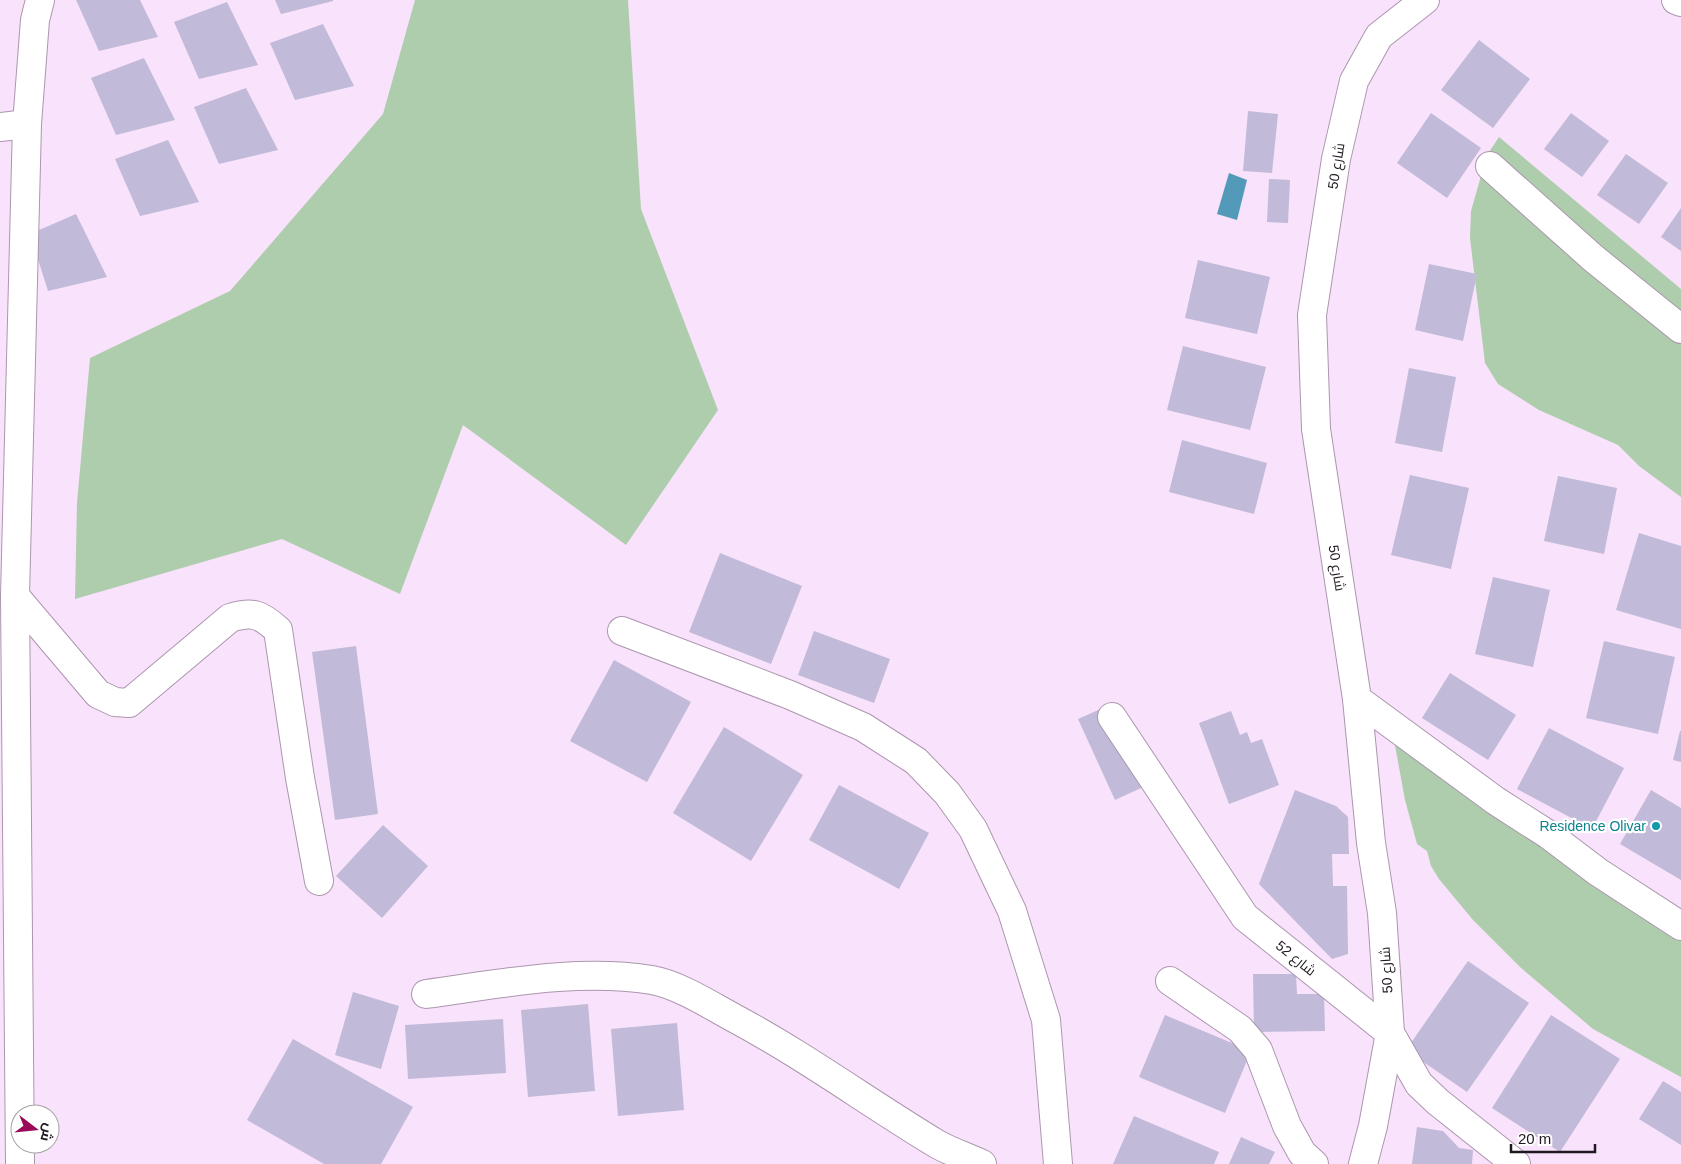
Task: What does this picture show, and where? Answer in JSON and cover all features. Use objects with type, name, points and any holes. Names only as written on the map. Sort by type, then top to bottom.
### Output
[{"type":"street","name":"شارع 50","points":[[1363,1164],[1374,1126],[1390,1033],[1382,913],[1371,843],[1357,699],[1316,430],[1312,315],[1336,159],[1354,81],[1379,36],[1425,0]]},
{"type":"street","points":[[1676,0],[1681,2]]},
{"type":"street","points":[[20,1164],[9,891],[27,124],[32,7]]},
{"type":"street","points":[[0,127],[27,124]]},
{"type":"street","points":[[1490,166],[1593,258],[1681,329]]},
{"type":"street","points":[[15,596],[98,694],[114,702],[129,702],[230,618],[248,612],[267,620],[278,630],[300,778],[319,881]]},
{"type":"street","points":[[622,631],[790,695],[863,727],[916,761],[948,793],[973,829],[1012,911],[1046,1020],[1058,1164]]},
{"type":"street","points":[[1357,699],[1496,802],[1549,835],[1598,872],[1681,926]]},
{"type":"street","name":"شارع 52","points":[[1112,717],[1245,917],[1390,1033],[1419,1084],[1438,1102],[1516,1164]]},
{"type":"street","points":[[426,994],[561,977],[618,976],[654,981],[699,999],[791,1049],[939,1145],[982,1164]]},
{"type":"street","points":[[1170,981],[1240,1029],[1258,1050],[1287,1126],[1302,1153],[1314,1164]]},
{"type":"green space","points":[[415,0],[628,0],[641,209],[718,410],[626,545],[463,425],[400,594],[282,539],[75,599],[77,503],[90,358],[230,291],[383,114]]},
{"type":"green space","points":[[1499,137],[1681,289],[1681,497],[1639,466],[1618,445],[1539,410],[1498,384],[1485,363],[1470,238],[1471,211],[1487,155]]},
{"type":"green space","points":[[1392,729],[1681,916],[1681,1077],[1593,1029],[1520,967],[1473,920],[1439,879],[1431,866],[1427,851],[1417,844],[1405,800]]},
{"type":"water","points":[[1229,173],[1247,180],[1237,220],[1217,214]]},
{"type":"building","points":[[76,0],[140,0],[158,37],[99,51]]},
{"type":"building","points":[[275,0],[333,0],[333,1],[281,14]]},
{"type":"building","points":[[227,2],[258,65],[199,79],[174,22]]},
{"type":"building","points":[[323,24],[354,86],[295,100],[270,43]]},
{"type":"building","points":[[1479,40],[1530,79],[1493,128],[1441,90]]},
{"type":"building","points":[[144,58],[175,120],[116,135],[91,78]]},
{"type":"building","points":[[246,88],[278,150],[219,164],[194,107]]},
{"type":"building","points":[[1248,111],[1278,114],[1272,173],[1243,171]]},
{"type":"building","points":[[1431,113],[1481,148],[1447,198],[1397,163]]},
{"type":"building","points":[[1571,113],[1609,141],[1582,177],[1544,149]]},
{"type":"building","points":[[168,140],[199,202],[140,216],[115,159]]},
{"type":"building","points":[[1626,154],[1668,183],[1639,224],[1597,195]]},
{"type":"building","points":[[1269,179],[1290,180],[1288,223],[1267,222]]},
{"type":"building","points":[[1681,208],[1681,251],[1661,237]]},
{"type":"building","points":[[76,214],[107,277],[48,291],[30,234]]},
{"type":"building","points":[[1198,260],[1270,277],[1257,334],[1185,318]]},
{"type":"building","points":[[1429,264],[1477,274],[1463,341],[1415,330]]},
{"type":"building","points":[[1183,346],[1266,367],[1250,430],[1167,410]]},
{"type":"building","points":[[1409,368],[1456,377],[1442,452],[1395,443]]},
{"type":"building","points":[[1182,440],[1267,463],[1254,514],[1169,492]]},
{"type":"building","points":[[1410,475],[1469,488],[1451,569],[1391,555]]},
{"type":"building","points":[[1558,476],[1617,488],[1604,554],[1544,541]]},
{"type":"building","points":[[1639,533],[1681,546],[1681,629],[1616,610]]},
{"type":"building","points":[[720,553],[802,586],[771,664],[689,632]]},
{"type":"building","points":[[1493,577],[1550,590],[1533,667],[1475,654]]},
{"type":"building","points":[[814,631],[890,659],[874,703],[798,675]]},
{"type":"building","points":[[1604,641],[1675,657],[1658,734],[1586,718]]},
{"type":"building","points":[[356,646],[378,814],[335,820],[312,652]]},
{"type":"building","points":[[614,660],[691,702],[647,782],[570,741]]},
{"type":"building","points":[[1450,673],[1516,715],[1488,760],[1422,718]]},
{"type":"building","points":[[1105,707],[1141,788],[1115,800],[1078,719]]},
{"type":"building","points":[[1231,711],[1240,735],[1247,732],[1251,743],[1262,739],[1279,785],[1229,804],[1199,723]]},
{"type":"building","points":[[724,727],[803,775],[751,861],[673,813]]},
{"type":"building","points":[[1549,728],[1624,768],[1592,829],[1517,789]]},
{"type":"building","points":[[1681,731],[1681,762],[1673,760]]},
{"type":"building","points":[[839,785],[929,833],[899,889],[809,840]]},
{"type":"building","points":[[1295,790],[1336,806],[1348,817],[1349,854],[1332,854],[1333,886],[1347,886],[1348,954],[1332,959],[1259,884]]},
{"type":"building","name":"Residence Olivar","points":[[1651,790],[1681,808],[1681,880],[1620,844]]},
{"type":"building","points":[[383,825],[428,866],[382,918],[336,876]]},
{"type":"building","points":[[1468,961],[1529,1003],[1467,1092],[1406,1050]]},
{"type":"building","points":[[1253,974],[1296,974],[1297,994],[1324,994],[1325,1031],[1254,1032]]},
{"type":"building","points":[[353,992],[399,1006],[381,1069],[335,1055]]},
{"type":"building","points":[[588,1004],[595,1091],[528,1097],[521,1010]]},
{"type":"building","points":[[1165,1015],[1251,1051],[1225,1113],[1139,1077]]},
{"type":"building","points":[[1551,1015],[1620,1059],[1560,1152],[1492,1108]]},
{"type":"building","points":[[503,1019],[506,1073],[408,1079],[405,1025]]},
{"type":"building","points":[[677,1023],[684,1110],[618,1116],[611,1029]]},
{"type":"building","points":[[293,1039],[413,1107],[381,1164],[324,1164],[247,1120]]},
{"type":"building","points":[[1663,1081],[1681,1092],[1681,1145],[1639,1119]]},
{"type":"building","points":[[1134,1116],[1219,1152],[1214,1164],[1113,1164]]},
{"type":"building","points":[[1417,1127],[1443,1131],[1459,1148],[1473,1150],[1472,1164],[1412,1164]]},
{"type":"building","points":[[1241,1137],[1275,1152],[1269,1164],[1229,1164]]},
{"type":"place","name":"Residence Olivar","points":[[1656,826]]}]
